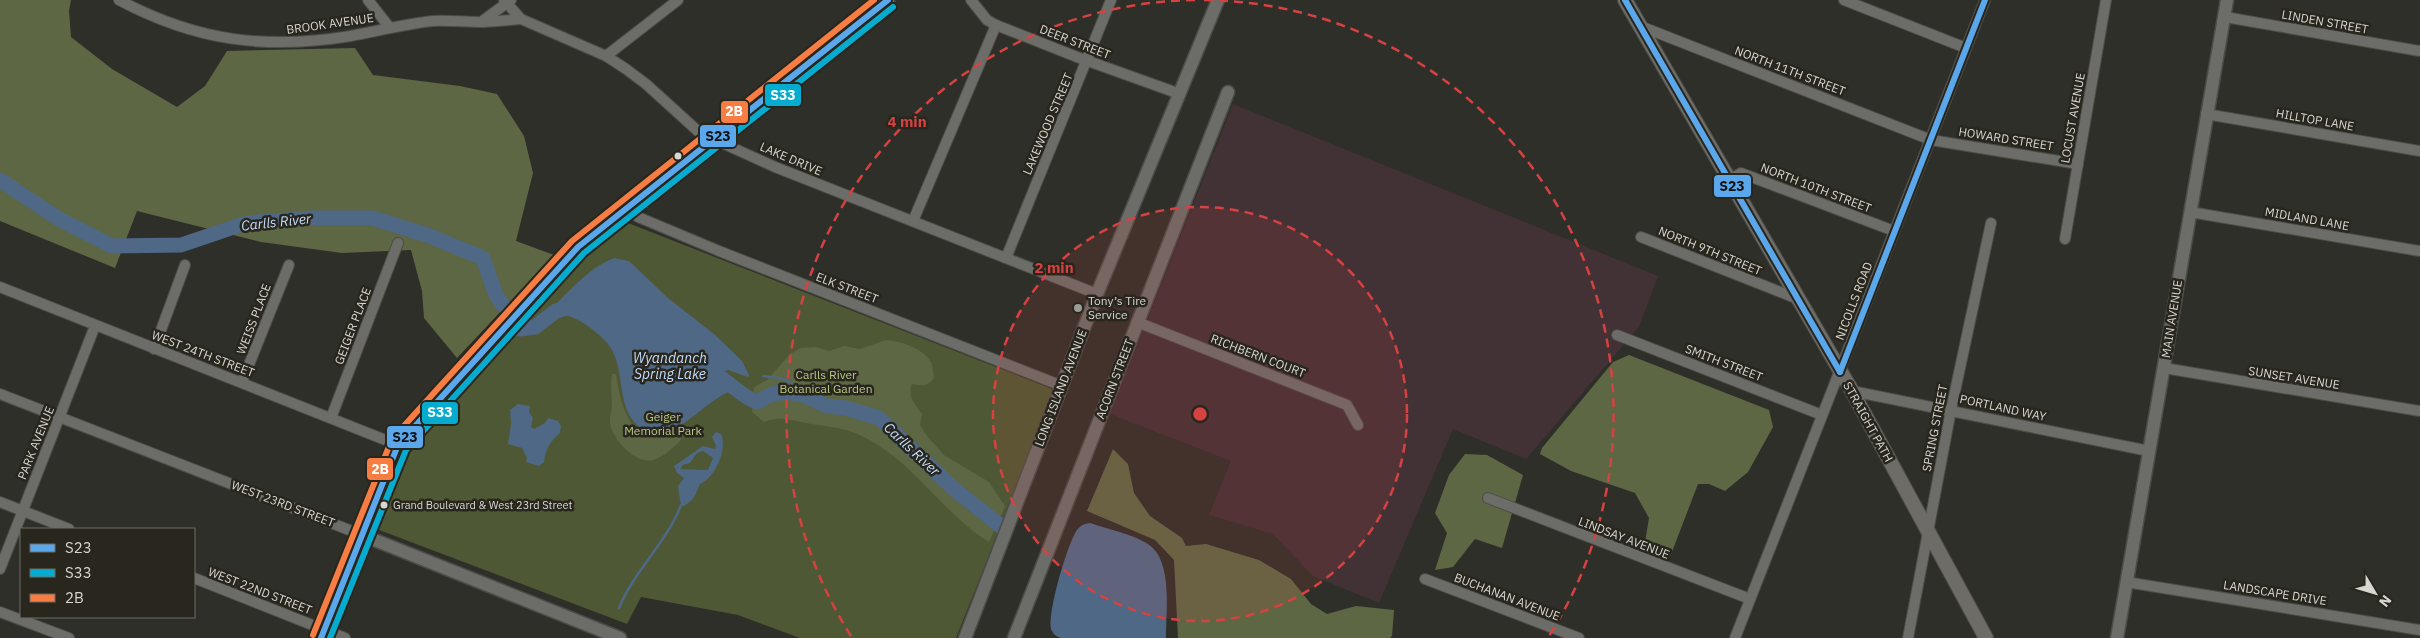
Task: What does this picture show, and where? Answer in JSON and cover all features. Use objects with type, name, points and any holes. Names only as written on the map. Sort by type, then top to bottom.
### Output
[{"type":"main road","name":"STRAIGHT PATH","points":[[1625,0],[1852,391],[1986,638]]},
{"type":"street","name":"BROOK AVENUE","points":[[119,0],[174,26],[198,34],[248,42],[280,44],[313,42],[434,21],[481,22],[521,19]]},
{"type":"street","points":[[368,0],[390,28]]},
{"type":"street","points":[[606,56],[678,0]]},
{"type":"street","points":[[323,634],[398,445],[578,247],[888,0]]},
{"type":"street","name":"DEER STREET","points":[[971,0],[987,20],[996,25],[1180,94]]},
{"type":"street","name":"LAKEWOOD STREET","points":[[1006,258],[1088,61],[1111,0]]},
{"type":"street","name":"LONG ISLAND AVENUE","points":[[965,638],[1098,294],[1218,0]]},
{"type":"street","points":[[1844,0],[1966,48]]},
{"type":"street","name":"NICOLLS ROAD","points":[[1735,638],[1985,0]]},
{"type":"street","name":"LOCUST AVENUE","points":[[2065,239],[2106,0]]},
{"type":"street","name":"MAIN AVENUE","points":[[2117,638],[2227,0]]},
{"type":"street","points":[[481,22],[507,1]]},
{"type":"street","name":"LAKE DRIVE","points":[[507,1],[521,19],[606,56],[646,84],[700,134],[775,167],[1098,294]]},
{"type":"street","name":"LINDEN STREET","points":[[2225,17],[2420,51]]},
{"type":"street","points":[[913,221],[996,25]]},
{"type":"street","name":"NORTH 11TH STREET","points":[[1640,26],[1931,140]]},
{"type":"street","name":"ACORN STREET","points":[[1014,638],[1228,92]]},
{"type":"street","name":"HILLTOP LANE","points":[[2206,114],[2420,151]]},
{"type":"street","name":"HOWARD STREET","points":[[1931,140],[2078,164]]},
{"type":"street","name":"NORTH 10TH STREET","points":[[1729,180],[1741,173],[1894,231]]},
{"type":"street","name":"ELK STREET","points":[[625,209],[638,217],[719,251],[1062,386]]},
{"type":"street","name":"MIDLAND LANE","points":[[2190,212],[2420,251]]},
{"type":"street","name":"SPRING STREET","points":[[1908,638],[1927,530],[1990,223]]},
{"type":"street","name":"NORTH 9TH STREET","points":[[1640,236],[1798,299]]},
{"type":"street","name":"GEIGER PLACE","points":[[331,418],[398,243]]},
{"type":"street","points":[[154,349],[186,265]]},
{"type":"street","name":"WEISS PLACE","points":[[242,382],[289,265]]},
{"type":"street","name":"WEST 24TH STREET","points":[[0,287],[398,445]]},
{"type":"street","name":"RICHBERN COURT","points":[[1137,322],[1347,405],[1358,425]]},
{"type":"street","name":"PARK AVENUE","points":[[0,568],[95,326]]},
{"type":"street","name":"SMITH STREET","points":[[1617,335],[1822,415]]},
{"type":"street","name":"SUNSET AVENUE","points":[[2164,368],[2420,410]]},
{"type":"street","name":"PORTLAND WAY","points":[[1852,391],[2149,452]]},
{"type":"street","name":"WEST 23RD STREET","points":[[0,394],[362,535],[613,637]]},
{"type":"street","name":"LINDSAY AVENUE","points":[[1488,498],[1750,599]]},
{"type":"street","points":[[0,502],[66,528]]},
{"type":"street","name":"WEST 22ND STREET","points":[[195,578],[323,634],[345,638]]},
{"type":"street","name":"BUCHANAN AVENUE","points":[[1426,579],[1579,638]]},
{"type":"street","name":"LANDSCAPE DRIVE","points":[[2126,582],[2420,630]]},
{"type":"street","points":[[0,612],[69,638]]},
{"type":"shaded area","points":[[1233,104],[1658,276],[1639,327],[1526,459],[1453,429],[1379,603],[1313,576],[1273,534],[1209,515],[1231,461],[1110,414]]},
{"type":"green space","points":[[0,0],[71,0],[69,11],[71,37],[112,69],[177,107],[205,86],[227,51],[355,48],[373,75],[460,86],[497,94],[524,136],[533,173],[516,241],[554,255],[457,358],[424,318],[422,291],[411,250],[342,253],[261,242],[137,211],[115,268],[0,221]]},
{"type":"green space","name":"Geiger Memorial Park","points":[[628,223],[1055,390],[956,638],[800,638],[738,615],[641,597],[627,624],[366,525],[398,445],[579,259]]},
{"type":"green space","name":"Carlls River Botanical Garden","points":[[886,340],[911,346],[923,353],[931,362],[934,378],[924,385],[912,384],[910,393],[912,400],[922,414],[920,425],[944,455],[989,482],[1005,506],[989,542],[953,514],[904,465],[868,439],[842,429],[788,419],[764,422],[752,412],[754,387],[767,380],[790,354],[801,348],[816,347],[829,351],[844,346],[860,349]]},
{"type":"green space","points":[[1629,355],[1769,410],[1773,427],[1748,472],[1725,491],[1709,484],[1698,484],[1670,557],[1644,548],[1649,518],[1635,493],[1571,471],[1540,454],[1542,448],[1613,362]]},
{"type":"green space","points":[[612,374],[616,374],[623,407],[634,427],[641,434],[651,438],[663,438],[681,428],[681,440],[661,457],[646,461],[639,459],[632,455],[615,436],[610,421]]},
{"type":"green space","points":[[1113,449],[1128,464],[1134,493],[1150,516],[1182,538],[1186,546],[1206,544],[1259,560],[1291,579],[1311,604],[1327,614],[1356,606],[1394,610],[1392,636],[1390,638],[1178,638],[1174,560],[1155,540],[1087,511]]},
{"type":"green space","points":[[1465,454],[1487,455],[1523,475],[1502,548],[1475,539],[1453,567],[1435,570],[1447,533],[1435,513],[1449,475]]},
{"type":"water","name":"Wyandanch Spring Lake","points":[[614,258],[629,261],[668,298],[714,334],[742,361],[749,375],[748,377],[728,370],[723,372],[722,377],[738,384],[737,389],[720,397],[672,430],[661,434],[645,431],[635,423],[628,412],[624,401],[618,365],[614,353],[607,343],[584,323],[556,311],[556,304],[576,284],[590,272]]},
{"type":"water","points":[[518,404],[530,406],[529,412],[533,418],[531,427],[534,429],[545,423],[548,418],[558,421],[561,426],[560,433],[549,446],[544,462],[539,466],[526,462],[527,458],[522,448],[508,444],[511,424],[510,410]]},
{"type":"water","points":[[716,432],[721,434],[723,440],[719,462],[711,476],[700,484],[693,499],[684,506],[681,506],[678,486],[684,478],[677,473],[674,466],[703,446],[715,449],[716,446],[712,437]],"holes":[[[703,451],[713,458],[708,470],[680,469],[683,465],[690,463],[697,453]]]},
{"type":"water","points":[[1090,523],[1135,537],[1148,544],[1156,552],[1165,574],[1167,601],[1166,638],[1061,638],[1052,631],[1054,597],[1068,549],[1077,530],[1083,525]]},
{"type":"waterway","name":"Carlls River","points":[[0,180],[59,219],[112,246],[181,245],[246,223],[311,218],[372,218],[427,235],[483,258],[496,295],[503,305]]},
{"type":"waterway","name":"Carlls River","points":[[520,329],[535,327],[556,311],[575,305]]},
{"type":"waterway","points":[[763,376],[786,380],[803,395]]},
{"type":"waterway","name":"Carlls River","points":[[720,377],[757,402],[772,394],[786,392],[803,395],[827,406],[846,408],[879,418],[954,489],[1002,527]]},
{"type":"waterway","points":[[619,608],[625,594],[668,532],[681,505]]},
{"type":"transit line","name":"2B","points":[[313,635],[392,439],[572,241],[874,0]]},
{"type":"transit line","name":"S23","points":[[321,638],[398,445],[578,247],[888,0]]},
{"type":"transit line","name":"S23","points":[[1625,0],[1840,372]]},
{"type":"transit line","name":"S23","points":[[1840,372],[1985,0]]},
{"type":"transit line","name":"S33","points":[[330,638],[406,450],[584,253],[893,7]]},
{"type":"place","name":"Tony’s Tire Service","points":[[1078,308]]},
{"type":"place","name":"Grand Boulevard & West 23rd Street","points":[[384,505]]}]
